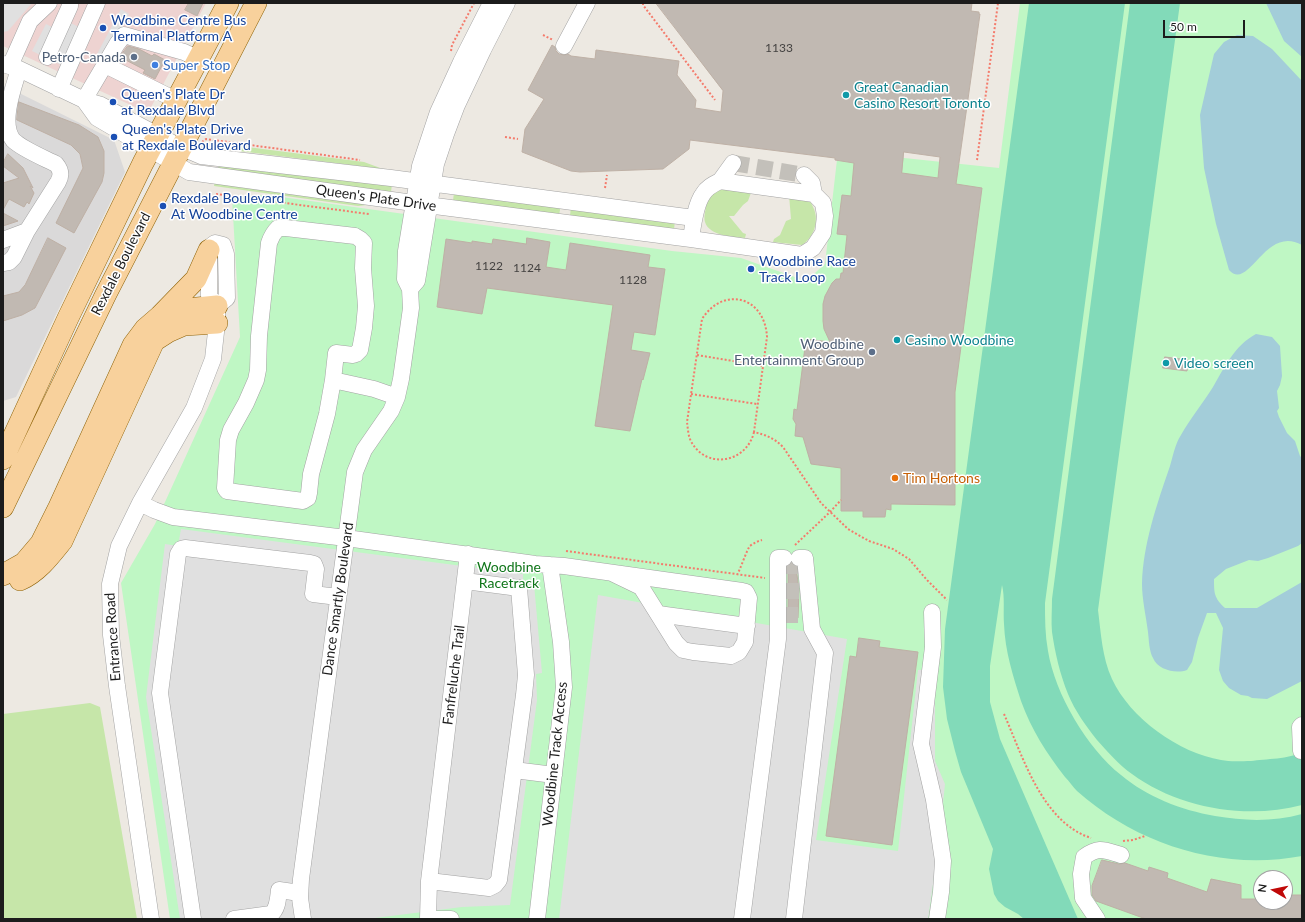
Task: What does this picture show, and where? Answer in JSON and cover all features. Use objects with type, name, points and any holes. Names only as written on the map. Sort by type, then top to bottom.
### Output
[{"type":"main road","name":"Rexdale Boulevard","points":[[3,459],[68,318],[154,142],[228,3]]},
{"type":"main road","name":"Rexdale Boulevard","points":[[3,508],[88,330],[256,3]]},
{"type":"main road","points":[[3,575],[24,562],[41,543],[133,345],[145,329],[160,316],[196,279],[209,250]]},
{"type":"main road","points":[[160,316],[187,308],[217,314]]},
{"type":"main road","points":[[3,588],[26,578],[46,561],[62,541],[154,341],[168,332],[184,325],[217,314]]},
{"type":"main road","points":[[68,318],[79,321],[88,330]]},
{"type":"street","points":[[3,263],[9,262],[14,257],[27,231],[58,182],[61,173],[56,164],[16,142],[10,137],[4,122],[11,66],[30,21],[49,3]]},
{"type":"street","points":[[47,57],[70,3]]},
{"type":"street","points":[[59,89],[97,3]]},
{"type":"street","name":"Dance Smartly Boulevard","points":[[303,919],[300,893],[303,865],[355,472],[364,450],[391,411],[397,397],[401,379],[411,308],[410,289],[405,278],[406,251],[420,166],[438,112],[491,3]]},
{"type":"street","name":"Dance Smartly Boulevard","points":[[410,289],[417,281],[437,162],[457,105],[507,3]]},
{"type":"street","points":[[560,44],[587,3]]},
{"type":"street","points":[[84,100],[117,44],[124,35],[184,52],[199,59]]},
{"type":"street","name":"Queen's Plate Drive","points":[[11,66],[84,100],[101,105],[154,142],[177,155],[190,172],[414,204],[691,239],[802,255],[813,248],[823,232],[825,216],[823,203],[814,194],[812,183],[804,175]]},
{"type":"street","points":[[105,66],[176,100]]},
{"type":"street","name":"Queen's Plate Drive","points":[[177,155],[201,156],[418,181],[694,218]]},
{"type":"street","points":[[691,239],[694,218],[702,194],[710,186],[720,181],[733,163]]},
{"type":"street","points":[[720,181],[814,194]]},
{"type":"street","points":[[278,228],[354,236],[364,243],[363,268],[366,306],[360,350],[353,355],[336,353],[333,380],[327,414],[312,474],[309,493],[306,500],[298,501],[227,491],[224,483],[228,440],[231,430],[246,403],[257,375],[260,354],[259,336],[269,243],[271,237],[278,228]]},
{"type":"street","points":[[3,240],[27,231]]},
{"type":"street","name":"Entrance Road","points":[[151,919],[117,686],[111,627],[110,584],[119,546],[140,503],[194,408],[213,359],[217,314],[227,298],[226,254],[224,248],[219,243],[215,243],[209,250]]},
{"type":"street","points":[[333,380],[374,389],[397,397]]},
{"type":"street","points":[[140,503],[173,517],[346,538],[612,573],[746,592],[749,598],[745,642],[739,652],[731,656],[683,650],[676,643],[641,587],[612,573]]},
{"type":"street","points":[[193,919],[160,693],[178,554],[181,549],[185,548],[314,564],[316,569],[313,594],[338,597]]},
{"type":"street","name":"Fanfreluche Trail","points":[[428,919],[429,881],[468,554]]},
{"type":"street","name":"Woodbine Track Access","points":[[537,919],[564,687],[561,642],[550,565]]},
{"type":"street","points":[[429,881],[489,888],[495,885],[499,880],[526,675],[519,588],[465,581]]},
{"type":"street","points":[[742,919],[778,639],[791,586]]},
{"type":"street","points":[[791,586],[825,653],[794,919]]},
{"type":"street","points":[[932,612],[933,647],[927,684],[921,744],[934,800],[943,861],[941,892],[937,919]]},
{"type":"street","points":[[658,614],[747,626]]},
{"type":"street","points":[[1301,751],[1300,727],[1302,724]]},
{"type":"street","points":[[514,770],[554,774]]},
{"type":"street","points":[[1097,919],[1083,898],[1081,874],[1084,857],[1093,850],[1121,848]]},
{"type":"street","points":[[234,919],[271,914],[275,911],[278,890],[300,893]]},
{"type":"street","points":[[435,919],[451,919]]},
{"type":"path","points":[[643,3],[715,100]]},
{"type":"path","points":[[977,160],[998,3]]},
{"type":"path","points":[[543,35],[560,44]]},
{"type":"path","points":[[505,137],[518,139]]},
{"type":"path","points":[[605,188],[607,175]]},
{"type":"path","points":[[216,194],[369,214]]},
{"type":"path","points":[[737,299],[747,302],[756,308],[763,316],[766,326],[767,337],[763,366],[754,432],[752,439],[746,448],[738,455],[728,459],[718,460],[707,457],[698,451],[692,443],[688,433],[687,422],[702,319],[708,310],[717,303],[737,299]]},
{"type":"path","points":[[697,355],[763,366]]},
{"type":"path","points":[[691,394],[757,404]]},
{"type":"path","points":[[754,432],[767,435],[776,440],[822,503],[848,529],[868,541],[893,548],[909,559],[947,600]]},
{"type":"path","points":[[566,551],[737,575],[791,586],[798,542],[841,500]]},
{"type":"path","points":[[737,575],[747,555],[748,548],[762,540]]},
{"type":"path","points":[[1004,714],[1040,794],[1068,826],[1081,835],[1092,839]]},
{"type":"path","points":[[1121,848],[1133,840],[1145,836]]},
{"type":"shaded area","points":[[3,3],[206,3],[148,113],[3,46]]},
{"type":"shaded area","points":[[3,3],[32,3],[8,31],[3,32]]},
{"type":"shaded area","points":[[121,9],[129,14],[106,59],[97,54]]},
{"type":"shaded area","points":[[60,18],[79,27],[61,65],[32,51],[46,24],[54,28]]},
{"type":"shaded area","points":[[3,85],[114,140],[125,172],[16,397],[3,401]]},
{"type":"shaded area","name":"Woodbine Racetrack","points":[[181,529],[523,574],[523,583],[525,585],[534,584],[542,673],[536,674],[537,700],[510,905],[462,907],[367,919],[180,919],[146,697],[165,544],[178,546]]},
{"type":"shaded area","points":[[598,595],[847,639],[816,840],[898,851],[918,670],[935,669],[935,761],[945,784],[939,842],[928,919],[559,919]]},
{"type":"green space","name":"Woodbine Racetrack","points":[[1020,3],[1302,3],[1302,919],[170,919],[121,583],[155,524],[240,337],[232,197],[267,195],[672,251],[741,258],[806,281],[825,264],[838,151],[999,168]]},
{"type":"green space","points":[[1029,3],[1125,3],[1045,603],[1046,639],[1052,668],[1065,702],[1074,719],[1096,750],[1108,764],[1142,790],[1165,802],[1177,806],[1226,818],[1258,820],[1291,817],[1302,814],[1302,856],[1272,860],[1241,860],[1211,856],[1182,849],[1154,839],[1126,826],[1101,810],[1077,791],[1065,777],[1040,741],[1025,711],[1015,682],[1008,654],[1005,634],[1002,585],[990,666],[990,702],[1000,739],[1078,919],[1024,919],[998,901],[994,894],[989,869],[993,849],[961,772],[947,719],[943,687],[945,629]]},
{"type":"green space","points":[[1130,3],[1180,3],[1098,610],[1104,654],[1112,679],[1120,693],[1131,707],[1143,720],[1158,732],[1189,750],[1205,756],[1232,761],[1251,761],[1277,758],[1291,756],[1302,752],[1302,805],[1281,809],[1236,811],[1191,803],[1150,786],[1118,762],[1097,740],[1085,724],[1077,712],[1065,686],[1055,648],[1052,628],[1052,599]]},
{"type":"green space","points":[[224,144],[364,162],[383,169],[239,151],[223,148]]},
{"type":"green space","points":[[219,164],[392,184],[391,192],[389,193],[218,169]]},
{"type":"green space","points":[[215,180],[376,204],[358,206],[214,186]]},
{"type":"green space","points":[[720,188],[752,190],[748,201],[734,216],[729,216],[743,233],[746,234],[745,238],[722,235],[707,227],[704,217],[707,199]]},
{"type":"green space","points":[[454,192],[561,205],[559,215],[453,201]]},
{"type":"green space","points":[[789,195],[801,196],[805,198],[810,202],[814,209],[816,224],[810,238],[802,245],[773,242],[774,239],[780,235],[786,221],[791,219]]},
{"type":"green space","points":[[571,206],[675,220],[674,230],[570,216]]},
{"type":"green space","points":[[90,703],[100,707],[137,919],[3,919],[3,714]]},
{"type":"water","points":[[1266,3],[1302,3],[1302,57],[1284,41]]},
{"type":"water","points":[[1237,35],[1253,36],[1272,49],[1302,81],[1302,245],[1289,241],[1278,243],[1268,249],[1244,272],[1236,274],[1229,270],[1216,224],[1204,168],[1200,115],[1214,54],[1224,42]]},
{"type":"water","points":[[1256,334],[1272,337],[1280,346],[1282,376],[1277,391],[1279,408],[1277,411],[1287,433],[1295,441],[1302,458],[1302,543],[1268,558],[1258,561],[1249,560],[1226,569],[1214,579],[1214,584],[1217,598],[1225,608],[1257,608],[1302,582],[1302,681],[1267,699],[1252,698],[1241,695],[1229,688],[1223,681],[1219,670],[1223,628],[1216,613],[1207,613],[1198,638],[1192,662],[1187,670],[1178,672],[1159,666],[1155,662],[1150,649],[1143,602],[1142,584],[1148,539],[1177,442],[1236,351],[1242,344]]},
{"type":"building","points":[[189,3],[203,3],[197,16],[185,10]]},
{"type":"building","points":[[656,3],[972,3],[971,11],[979,12],[980,14],[956,184],[982,188],[955,392],[955,505],[891,504],[891,510],[886,509],[885,517],[863,517],[863,511],[841,511],[841,468],[811,464],[803,437],[795,436],[796,424],[793,419],[794,409],[797,410],[806,339],[830,342],[824,329],[823,304],[825,296],[832,283],[836,279],[840,279],[841,273],[843,273],[847,235],[837,234],[842,195],[851,196],[854,163],[835,160],[835,158],[690,140],[689,149],[663,169],[580,172],[571,171],[522,152],[525,129],[544,99],[528,90],[552,45],[559,54],[568,54],[571,56],[595,59],[596,50],[679,61],[677,75],[696,100],[695,108],[721,112],[723,91]],"holes":[[[904,152],[940,157],[938,178],[902,173]]]},
{"type":"building","points":[[128,46],[139,49],[152,56],[154,54],[165,60],[155,79],[143,73],[145,70],[120,57]]},
{"type":"building","points":[[19,102],[79,125],[98,137],[104,151],[104,173],[102,182],[74,233],[56,223],[83,168],[80,154],[71,145],[17,120]]},
{"type":"building","points":[[8,154],[23,168],[34,193],[29,204],[27,202],[24,207],[9,199],[3,210],[3,183],[19,178],[3,166]]},
{"type":"building","points":[[3,213],[18,221],[3,226]]},
{"type":"building","points":[[48,238],[66,248],[35,308],[22,315],[3,321],[3,296],[19,292],[25,285]]},
{"type":"building","points":[[527,238],[550,242],[546,267],[566,270],[570,243],[650,255],[648,267],[665,269],[655,335],[634,332],[631,350],[650,353],[643,380],[642,379],[630,431],[595,426],[613,305],[487,288],[482,314],[437,307],[446,239],[492,244],[493,239],[526,244]]},
{"type":"building","points":[[1165,357],[1188,360],[1187,371],[1163,368]]},
{"type":"building","points":[[792,564],[796,567],[799,590],[798,618],[788,619],[788,567]]},
{"type":"building","points":[[859,638],[880,641],[879,647],[918,652],[892,845],[826,836],[850,656],[856,657]]},
{"type":"building","points":[[1102,860],[1119,864],[1125,863],[1148,871],[1149,867],[1168,873],[1167,878],[1207,892],[1211,879],[1241,885],[1241,899],[1253,899],[1253,910],[1293,910],[1293,895],[1302,895],[1302,919],[1146,919],[1096,901],[1092,895],[1092,886]]},
{"type":"tunnel","points":[[733,163],[804,175]]},
{"type":"tunnel","points":[[784,566],[799,566]]},
{"type":"tunnel","points":[[784,591],[799,591]]},
{"type":"tunnel","points":[[784,615],[798,615]]},
{"type":"place","name":"Woodbine Centre Bus Terminal Platform A","points":[[103,28]]},
{"type":"place","name":"Petro-Canada","points":[[134,57]]},
{"type":"place","name":"Super Stop","points":[[155,65]]},
{"type":"place","name":"Great Canadian Casino Resort Toronto","points":[[846,95]]},
{"type":"place","name":"Queen's Plate Dr at Rexdale Blvd","points":[[113,102]]},
{"type":"place","name":"Queen's Plate Drive at Rexdale Boulevard","points":[[114,137]]},
{"type":"place","name":"Rexdale Boulevard At Woodbine Centre","points":[[163,206]]},
{"type":"place","name":"Woodbine Race Track Loop","points":[[751,269]]},
{"type":"place","name":"Casino Woodbine","points":[[897,340]]},
{"type":"place","name":"Woodbine Entertainment Group","points":[[872,352]]},
{"type":"place","name":"Video screen","points":[[1166,363]]},
{"type":"place","name":"Tim Hortons","points":[[895,478]]}]
